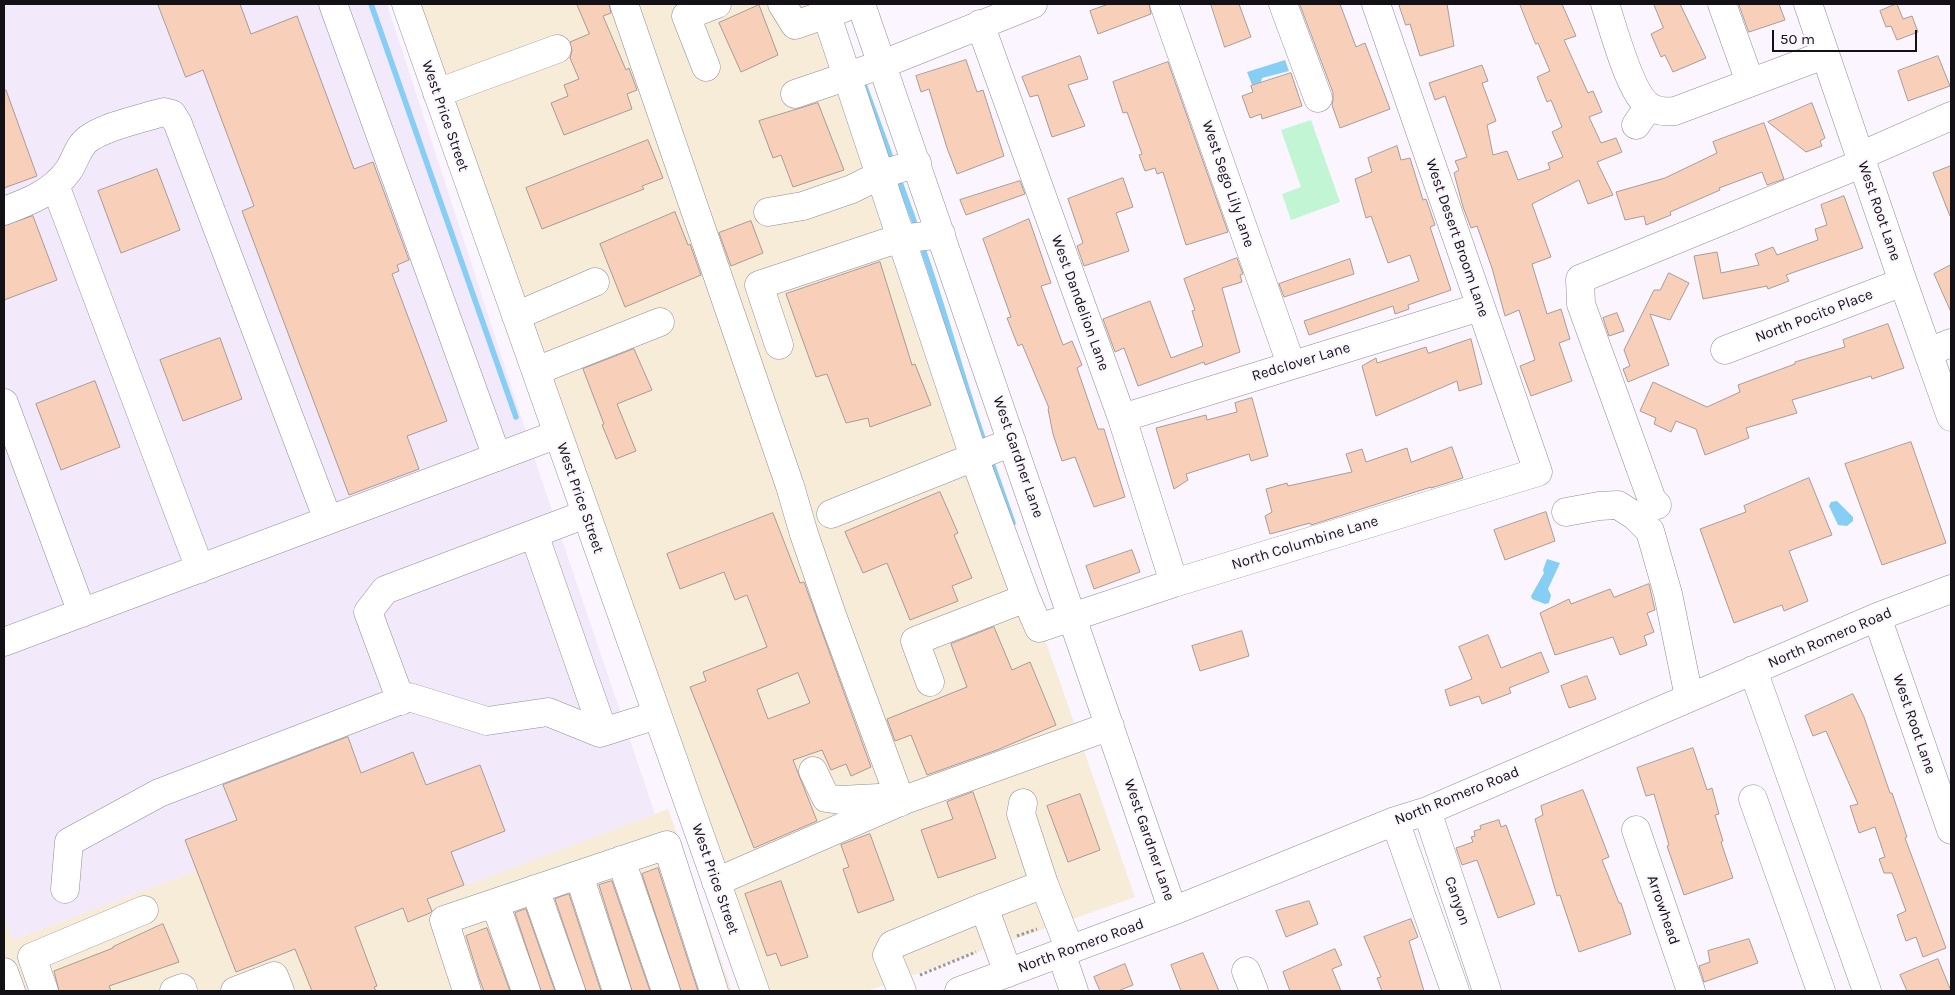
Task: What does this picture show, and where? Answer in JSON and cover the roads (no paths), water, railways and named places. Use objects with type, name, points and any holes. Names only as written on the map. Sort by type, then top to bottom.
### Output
[{"type":"street","points":[[333,4],[497,457]]},
{"type":"street","name":"West Price Street","points":[[406,4],[755,991]]},
{"type":"street","points":[[624,4],[897,804]]},
{"type":"street","points":[[706,67],[686,16],[717,4]]},
{"type":"street","points":[[782,4],[795,25],[825,9],[855,4]]},
{"type":"street","name":"West Gardner Lane","points":[[862,4],[1174,911]]},
{"type":"street","points":[[795,94],[883,64],[1033,4]]},
{"type":"street","name":"West Sego Lily Lane","points":[[1164,4],[1291,364]]},
{"type":"street","points":[[1283,4],[1318,98]]},
{"type":"street","name":"West Desert Broom Lane","points":[[1376,4],[1538,472]]},
{"type":"street","points":[[1604,4],[1635,88],[1642,116],[1675,111],[1824,55]]},
{"type":"street","points":[[1722,4],[1750,82]]},
{"type":"street","name":"West Root Lane","points":[[1808,4],[1903,282],[1940,347],[1951,417]]},
{"type":"street","points":[[825,9],[974,457],[1026,598],[915,641],[930,682]]},
{"type":"street","name":"West Dandelion Lane","points":[[980,24],[1122,418],[1174,583]]},
{"type":"street","points":[[438,93],[557,49]]},
{"type":"street","points":[[4,211],[35,200],[55,185],[68,171],[79,148],[89,137],[156,114],[164,112],[172,114],[178,124],[328,520]]},
{"type":"street","points":[[1657,505],[1652,500],[1581,304],[1580,279],[1862,159],[1951,116]]},
{"type":"street","points":[[768,212],[803,206],[917,163]]},
{"type":"street","points":[[55,185],[200,568]]},
{"type":"street","points":[[779,345],[759,285],[901,239],[941,234]]},
{"type":"street","points":[[516,316],[595,282]]},
{"type":"street","name":"North Pocito Place","points":[[1725,350],[1903,282]]},
{"type":"street","name":"Redclover Lane","points":[[1122,418],[1291,364],[1480,307]]},
{"type":"street","points":[[536,371],[660,322]]},
{"type":"street","points":[[4,403],[82,613]]},
{"type":"street","points":[[4,642],[558,434]]},
{"type":"street","points":[[831,514],[1012,442]]},
{"type":"street","name":"North Columbine Lane","points":[[1026,598],[1039,628],[1174,583],[1538,472]]},
{"type":"street","points":[[1566,512],[1599,506],[1618,505],[1635,516],[1650,531],[1668,594],[1689,697]]},
{"type":"street","points":[[401,701],[368,612],[385,590],[586,514]]},
{"type":"street","points":[[534,534],[603,732]]},
{"type":"street","name":"North Romero Road","points":[[966,990],[1174,911],[1396,821],[1427,811],[1877,617],[1951,589]]},
{"type":"street","name":"West Root Lane","points":[[1877,617],[1951,830]]},
{"type":"street","points":[[1753,670],[1867,991]]},
{"type":"street","points":[[65,888],[69,842],[159,793],[409,698],[487,721],[548,712],[600,732],[657,715]]},
{"type":"street","points":[[716,882],[897,804],[1110,726]]},
{"type":"street","points":[[813,771],[826,798],[840,800],[879,798],[897,804]]},
{"type":"street","points":[[1753,799],[1821,991]]},
{"type":"street","points":[[1023,803],[1021,814],[1065,952],[1074,991]]},
{"type":"street","name":"Canyon","points":[[1427,811],[1487,991]]},
{"type":"street","points":[[1396,821],[1455,991]]},
{"type":"street","name":"Arrowhead","points":[[1636,830],[1691,991]]},
{"type":"street","points":[[467,991],[444,920],[667,845],[714,991]]},
{"type":"street","points":[[621,860],[666,991]]},
{"type":"street","points":[[578,875],[617,991]]},
{"type":"street","points":[[900,987],[888,955],[892,945],[1044,884]]},
{"type":"street","points":[[535,889],[570,991]]},
{"type":"street","points":[[495,903],[526,991]]},
{"type":"street","points":[[984,907],[1008,973]]},
{"type":"street","points":[[44,991],[32,957],[144,910]]},
{"type":"street","points":[[4,972],[11,991]]},
{"type":"street","points":[[235,991],[274,976],[280,991]]},
{"type":"street","points":[[174,991],[182,988],[183,991]]},
{"type":"water","points":[[1285,60],[1289,71],[1262,78],[1261,82],[1252,85],[1247,72]]},
{"type":"water","points":[[1837,501],[1853,517],[1853,521],[1847,526],[1838,525],[1829,506],[1831,502]]},
{"type":"water","points":[[1547,559],[1560,563],[1548,589],[1551,595],[1549,603],[1545,604],[1532,599],[1531,596],[1544,573],[1543,570]]},
{"type":"waterway","points":[[371,4],[516,417]]},
{"type":"waterway","points":[[865,87],[890,155]]},
{"type":"waterway","points":[[901,185],[914,221]]},
{"type":"waterway","points":[[924,252],[985,444]]},
{"type":"waterway","points":[[993,466],[1013,523]]}]
